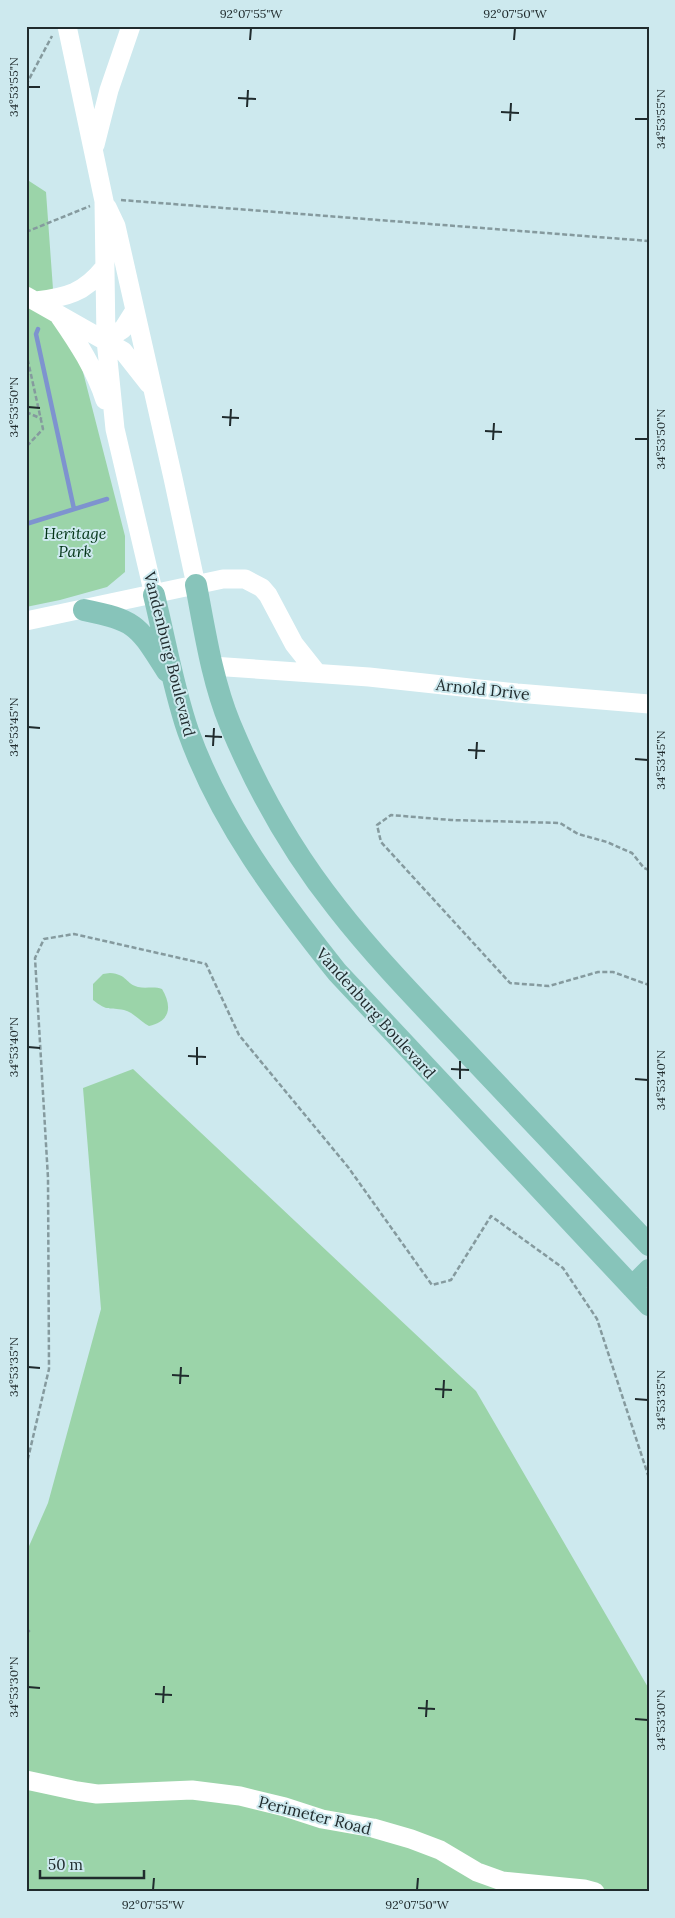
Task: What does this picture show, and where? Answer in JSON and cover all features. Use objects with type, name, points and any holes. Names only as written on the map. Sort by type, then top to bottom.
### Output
[{"type":"main road","name":"Vandenburg Boulevard","points":[[196,586],[212,666],[229,722],[248,764],[283,829],[306,865],[336,907],[430,1013],[649,1245]]},
{"type":"main road","name":"Vandenburg Boulevard","points":[[154,595],[187,729],[211,786],[257,865],[298,924],[337,972],[649,1305]]},
{"type":"main road","points":[[84,610],[116,617],[140,631],[176,686]]},
{"type":"main road","points":[[632,1287],[649,1270]]},
{"type":"street","points":[[94,150],[109,90],[131,26]]},
{"type":"street","name":"Vandenburg Boulevard","points":[[60,29],[94,150],[104,202],[106,340],[115,429],[154,595]]},
{"type":"street","name":"Vandenburg Boulevard","points":[[104,202],[116,226],[196,586]]},
{"type":"street","points":[[31,298],[56,298],[77,292],[95,279],[104,268]]},
{"type":"street","points":[[31,298],[123,351],[154,391]]},
{"type":"street","points":[[106,340],[123,329],[135,310]]},
{"type":"street","points":[[56,312],[97,376],[115,429]]},
{"type":"street","points":[[26,621],[232,578],[245,579],[262,588],[268,595],[304,660],[317,673]]},
{"type":"street","name":"Arnold Drive","points":[[212,666],[369,677],[649,704]]},
{"type":"street","name":"Perimeter Road","points":[[26,1780],[97,1794],[192,1790],[240,1796],[285,1807],[322,1820],[373,1828],[411,1839],[440,1850],[477,1872],[502,1880],[584,1889],[594,1892]]},
{"type":"path","points":[[26,86],[60,29]]},
{"type":"path","points":[[26,232],[104,202],[649,241]]},
{"type":"path","points":[[26,352],[43,429],[26,447]]},
{"type":"path","points":[[26,412],[42,419]]},
{"type":"path","points":[[649,870],[644,868],[632,853],[607,842],[578,834],[560,823],[451,820],[391,815],[378,825],[381,842],[510,983],[549,986],[598,972],[613,972],[649,985]]},
{"type":"path","points":[[26,1467],[49,1369],[48,1178],[35,958],[44,939],[74,934],[206,964],[239,1035],[348,1167],[432,1285],[451,1280],[491,1216],[563,1268],[597,1319],[649,1478]]},
{"type":"path","points":[[26,1629],[28,1630],[26,1634]]},
{"type":"green space","name":"Heritage Park","points":[[26,179],[46,192],[53,289],[83,372],[125,536],[125,572],[107,587],[26,607]]},
{"type":"green space","points":[[103,974],[120,975],[134,986],[162,989],[168,1007],[165,1017],[156,1024],[149,1026],[127,1011],[105,1008],[93,1000],[93,984]]},
{"type":"green space","points":[[133,1069],[476,1391],[649,1689],[649,1892],[26,1892],[26,1553],[48,1503],[101,1309],[83,1088]]},
{"type":"waterway","points":[[38,329],[36,334],[74,509]]},
{"type":"waterway","points":[[26,524],[107,499]]}]
